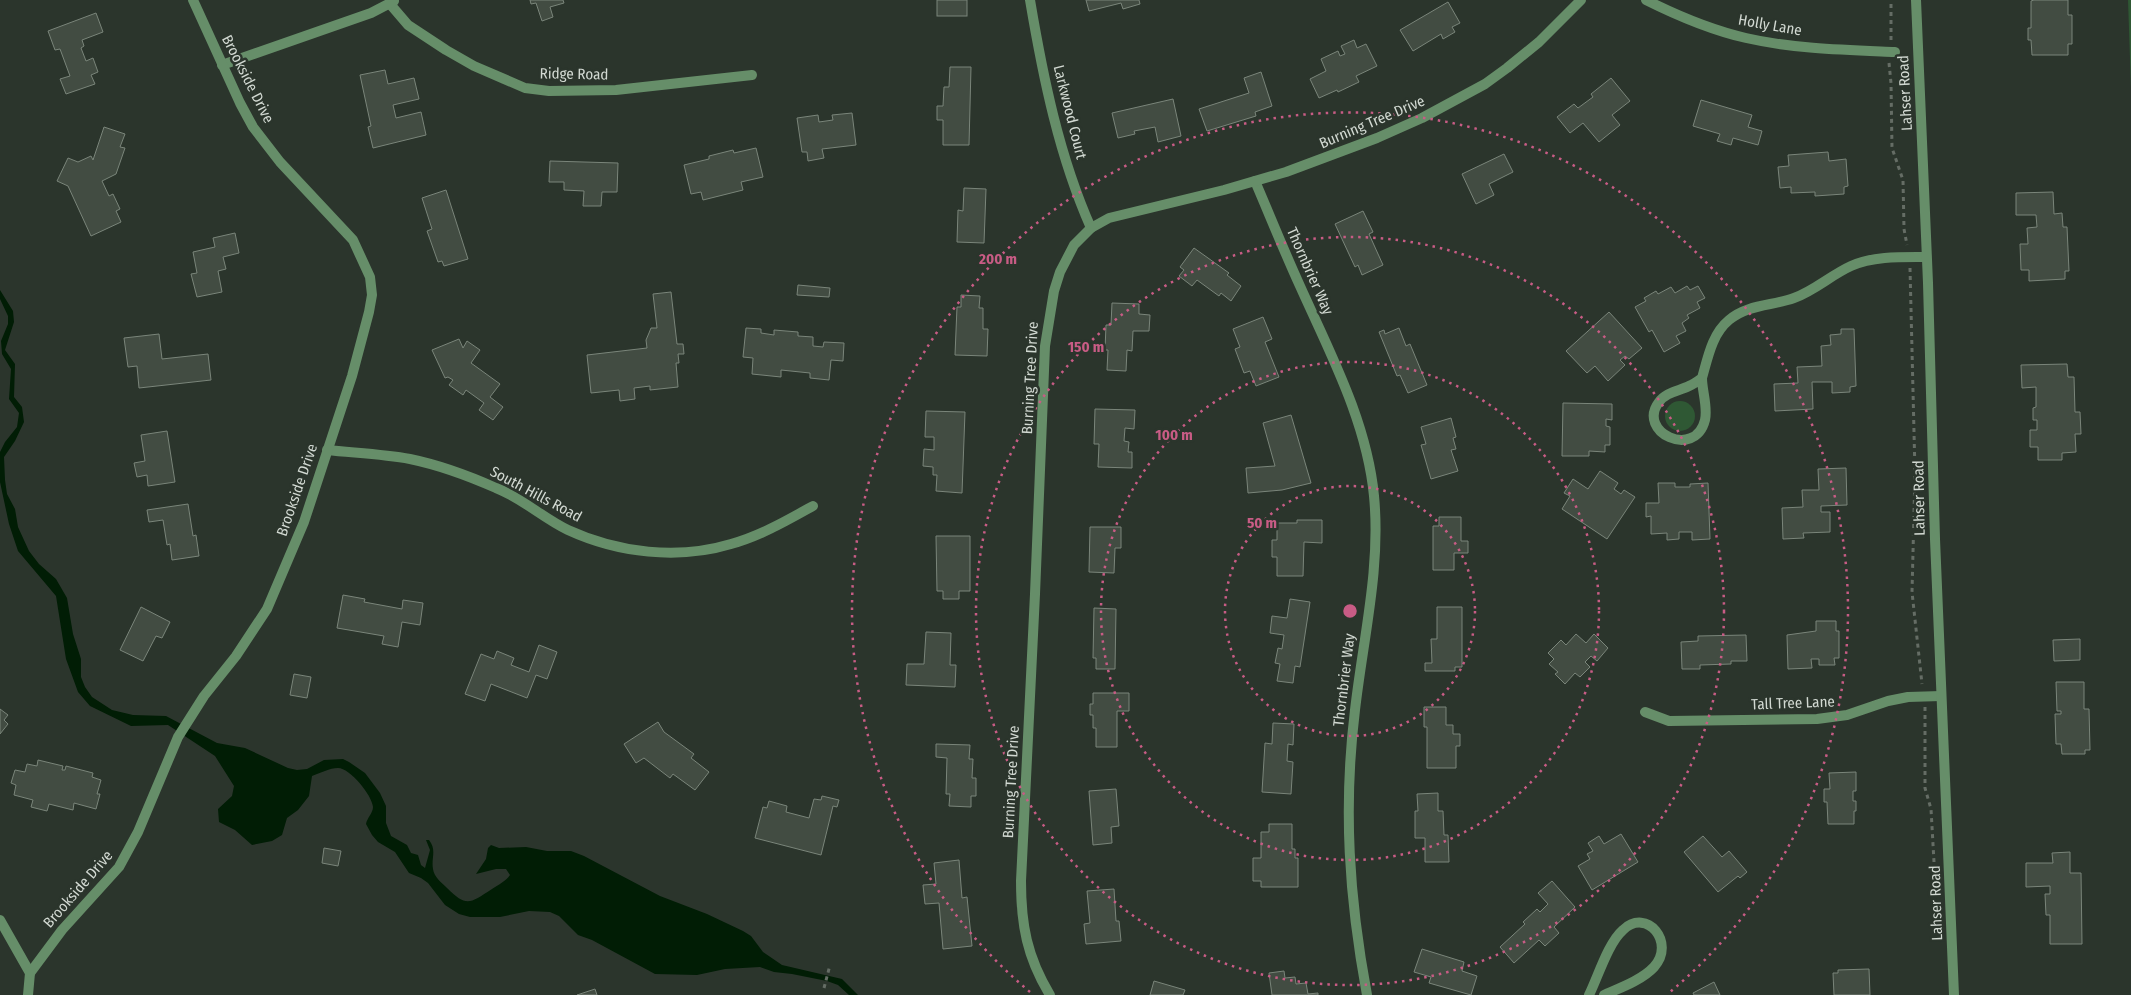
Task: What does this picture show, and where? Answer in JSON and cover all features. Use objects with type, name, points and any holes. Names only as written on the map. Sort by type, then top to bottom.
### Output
[{"type":"street","name":"Brookside Drive","points":[[30,973],[62,930],[119,867],[138,832],[178,737],[204,696],[252,634],[267,608],[304,522],[364,336],[372,295],[370,277],[353,240],[280,162],[253,127],[222,65],[193,0]]},
{"type":"street","name":"Larkwood Court","points":[[1030,0],[1054,118],[1069,170],[1091,228]]},
{"type":"street","name":"Burning Tree Drive","points":[[1050,995],[1036,972],[1029,953],[1021,899],[1045,346],[1049,316],[1060,272],[1074,246],[1091,228],[1109,218],[1256,181],[1320,160],[1377,138],[1456,101],[1485,84],[1521,57],[1581,0]]},
{"type":"street","name":"Holly Lane","points":[[1646,0],[1695,22],[1745,38],[1787,45],[1891,52]]},
{"type":"street","name":"Lahser Road","points":[[1916,0],[1941,696],[1954,995]]},
{"type":"street","points":[[222,65],[354,19],[392,2]]},
{"type":"street","name":"Ridge Road","points":[[392,2],[408,25],[446,50],[474,66],[525,88],[616,90],[752,75]]},
{"type":"street","name":"Thornbrier Way","points":[[1256,181],[1276,234],[1352,405],[1366,451],[1374,493],[1376,519],[1372,586],[1354,711],[1348,798],[1351,894],[1367,995]]},
{"type":"street","points":[[1702,378],[1690,386],[1666,395],[1657,405],[1655,413],[1656,425],[1664,435],[1675,440],[1690,439],[1701,430],[1706,415],[1702,378],[1711,346],[1718,332],[1728,320],[1740,312],[1756,306],[1794,298],[1852,266],[1863,262],[1926,257]]},
{"type":"street","name":"South Hills Road","points":[[327,450],[411,459],[450,470],[499,488],[547,519],[568,530],[612,545],[637,550],[675,553],[705,550],[731,544],[761,533],[813,506]]},
{"type":"street","name":"Tall Tree Lane","points":[[1645,712],[1669,721],[1817,719],[1848,715],[1888,701],[1908,697],[1941,696]]},
{"type":"street","points":[[0,920],[30,973],[28,995]]},
{"type":"street","points":[[1589,995],[1610,950],[1623,929],[1630,924],[1639,923],[1653,927],[1660,936],[1662,944],[1659,959],[1653,967],[1604,995]]},
{"type":"path","points":[[1891,0],[1892,148],[1903,180],[1904,229],[1907,244]]},
{"type":"path","points":[[1911,272],[1915,473],[1912,592],[1922,684]]},
{"type":"path","points":[[1925,709],[1925,788],[1931,809],[1934,864]]},
{"type":"path","points":[[824,988],[830,966]]},
{"type":"shaded area","points":[[2128,0],[2131,0],[2131,88]]},
{"type":"shaded area","points":[[0,290],[13,311],[14,322],[5,350],[15,364],[14,397],[22,407],[24,422],[15,441],[4,457],[7,494],[15,509],[18,527],[29,551],[39,564],[56,579],[67,598],[73,634],[81,659],[81,677],[92,697],[112,710],[133,715],[166,716],[217,743],[245,748],[288,768],[297,770],[307,769],[324,760],[343,759],[349,762],[365,773],[380,793],[386,806],[386,823],[391,836],[407,845],[411,853],[418,855],[421,865],[425,868],[430,850],[426,840],[429,840],[433,847],[435,875],[459,899],[464,901],[478,898],[502,883],[510,875],[506,869],[496,869],[476,874],[486,859],[488,848],[491,845],[499,848],[526,847],[547,851],[571,851],[660,896],[707,914],[743,931],[751,936],[763,952],[782,965],[842,979],[858,995],[849,995],[838,985],[827,981],[774,972],[760,967],[725,969],[697,975],[655,974],[592,940],[578,935],[559,916],[550,912],[529,911],[500,917],[470,917],[459,914],[445,905],[428,883],[409,873],[395,852],[378,842],[372,835],[366,824],[373,809],[372,802],[360,783],[343,769],[332,769],[312,776],[309,796],[298,810],[287,818],[282,835],[272,841],[252,845],[235,830],[219,822],[218,809],[232,796],[234,786],[215,756],[168,725],[131,726],[90,706],[78,692],[66,659],[56,596],[18,551],[9,524],[0,482],[0,452],[17,427],[19,413],[9,399],[11,369],[2,354],[1,341],[8,324],[8,316],[0,299]]},
{"type":"shaded area","points":[[1680,401],[1691,405],[1695,416],[1691,427],[1680,431],[1669,427],[1665,416],[1669,405]]},
{"type":"building","points":[[530,0],[563,0],[564,3],[550,7],[553,17],[542,21],[536,3],[531,4]]},
{"type":"building","points":[[937,0],[967,0],[967,16],[937,16]]},
{"type":"building","points":[[1086,0],[1139,0],[1140,4],[1123,9],[1121,3],[1089,11]]},
{"type":"building","points":[[2068,0],[2068,15],[2072,15],[2072,44],[2068,44],[2068,55],[2032,55],[2031,40],[2028,40],[2028,28],[2031,28],[2031,1]]},
{"type":"building","points":[[1448,2],[1460,23],[1452,27],[1455,32],[1443,39],[1441,34],[1413,51],[1400,30]]},
{"type":"building","points":[[96,13],[103,32],[82,40],[84,46],[81,48],[86,61],[93,58],[98,72],[91,75],[95,84],[66,94],[60,79],[70,76],[60,49],[55,50],[48,31]]},
{"type":"building","points":[[1354,40],[1357,48],[1366,44],[1377,66],[1356,76],[1359,82],[1319,98],[1310,79],[1326,71],[1321,59],[1338,51],[1340,56],[1345,54],[1341,46]]},
{"type":"building","points":[[950,67],[971,67],[969,145],[943,145],[943,120],[937,120],[937,106],[943,106],[944,87],[949,87]]},
{"type":"building","points":[[385,70],[388,84],[414,78],[419,99],[393,105],[396,118],[421,112],[426,135],[373,148],[368,127],[371,126],[360,75]]},
{"type":"building","points":[[1261,72],[1272,106],[1255,112],[1256,116],[1207,131],[1199,109],[1249,93],[1244,78]]},
{"type":"building","points":[[1611,78],[1630,101],[1612,115],[1620,125],[1599,142],[1583,123],[1570,133],[1557,117],[1574,104],[1578,108],[1593,97],[1591,94]]},
{"type":"building","points":[[1173,99],[1181,136],[1158,142],[1155,127],[1134,131],[1135,134],[1118,138],[1112,113]]},
{"type":"building","points":[[1701,100],[1752,115],[1748,127],[1762,131],[1758,145],[1733,138],[1731,145],[1717,141],[1720,134],[1693,126]]},
{"type":"building","points":[[852,113],[856,145],[822,149],[824,158],[808,161],[807,152],[802,152],[797,118],[818,115],[819,122],[833,120],[832,115]]},
{"type":"building","points":[[104,127],[125,134],[120,147],[125,148],[116,174],[102,181],[109,196],[113,194],[120,209],[116,211],[121,222],[91,236],[68,186],[57,181],[68,158],[78,162],[91,156],[93,160]]},
{"type":"building","points":[[756,148],[763,177],[741,182],[743,190],[703,200],[701,192],[691,194],[684,165],[709,159],[709,156],[733,150],[734,153]]},
{"type":"building","points":[[1828,152],[1829,161],[1846,159],[1848,186],[1844,187],[1844,194],[1815,196],[1815,192],[1791,193],[1791,187],[1780,188],[1778,167],[1789,166],[1788,155]]},
{"type":"building","points":[[1504,154],[1513,172],[1489,184],[1494,195],[1476,204],[1462,174]]},
{"type":"building","points":[[550,161],[618,163],[617,192],[602,192],[601,206],[583,206],[584,191],[564,190],[564,182],[549,182]]},
{"type":"building","points":[[964,188],[986,189],[984,243],[957,242],[958,210],[963,211]]},
{"type":"building","points":[[446,190],[468,259],[444,266],[442,261],[438,262],[427,231],[432,229],[422,198]]},
{"type":"building","points":[[2053,192],[2054,214],[2062,213],[2063,227],[2067,227],[2069,271],[2065,271],[2065,279],[2029,281],[2029,270],[2021,270],[2020,244],[2028,244],[2027,228],[2037,227],[2036,215],[2016,215],[2016,193]]},
{"type":"building","points":[[1363,211],[1373,232],[1369,234],[1383,265],[1362,275],[1358,265],[1355,267],[1335,224]]},
{"type":"building","points":[[235,233],[239,253],[223,257],[226,269],[218,271],[222,292],[197,297],[191,274],[197,273],[193,252],[215,247],[213,238]]},
{"type":"building","points":[[1194,248],[1229,273],[1227,275],[1241,286],[1231,301],[1221,293],[1219,296],[1197,280],[1192,286],[1179,276],[1184,270],[1180,267]]},
{"type":"building","points":[[798,285],[830,288],[829,297],[797,295]]},
{"type":"building","points":[[1687,286],[1690,290],[1698,286],[1705,298],[1697,302],[1700,308],[1687,315],[1689,318],[1682,323],[1686,331],[1676,336],[1680,343],[1664,352],[1652,330],[1649,332],[1635,307],[1646,301],[1644,298],[1656,291],[1658,294],[1671,287],[1675,293]]},
{"type":"building","points":[[671,292],[677,344],[683,344],[684,354],[678,354],[679,363],[676,363],[678,387],[650,390],[650,386],[634,388],[635,399],[620,401],[619,390],[591,393],[587,355],[647,348],[646,340],[651,328],[657,328],[653,294]]},
{"type":"building","points":[[961,295],[980,296],[979,308],[983,308],[983,329],[988,329],[987,356],[955,355],[957,307],[961,307]]},
{"type":"building","points":[[1112,303],[1139,304],[1139,314],[1150,315],[1149,331],[1133,331],[1132,351],[1127,350],[1126,371],[1107,370],[1108,350],[1105,350],[1106,325],[1111,325]]},
{"type":"building","points":[[1609,312],[1642,348],[1629,359],[1625,356],[1620,360],[1625,365],[1608,381],[1595,366],[1587,373],[1566,351]]},
{"type":"building","points":[[1263,317],[1272,339],[1265,342],[1279,377],[1256,386],[1250,371],[1244,373],[1235,349],[1240,347],[1233,329]]},
{"type":"building","points":[[746,328],[761,329],[761,333],[774,335],[774,330],[798,332],[798,336],[813,337],[813,346],[823,347],[824,342],[844,343],[843,361],[831,360],[829,380],[810,378],[810,373],[781,370],[781,377],[752,374],[753,358],[743,357]]},
{"type":"building","points":[[1399,328],[1406,346],[1410,344],[1427,385],[1408,393],[1400,375],[1397,376],[1379,332],[1384,330],[1385,334]]},
{"type":"building","points":[[1841,329],[1854,329],[1856,386],[1850,387],[1850,392],[1832,393],[1832,382],[1812,382],[1813,409],[1775,411],[1774,384],[1798,383],[1797,367],[1822,366],[1821,346],[1831,345],[1830,335],[1841,334]]},
{"type":"building","points":[[159,334],[162,359],[208,354],[211,380],[139,388],[137,366],[128,367],[124,338]]},
{"type":"building","points":[[459,339],[463,348],[467,341],[480,350],[471,363],[500,384],[490,397],[503,407],[493,420],[479,410],[484,403],[466,390],[463,395],[449,385],[453,380],[448,377],[445,378],[432,350]]},
{"type":"building","points":[[2067,364],[2068,377],[2074,377],[2075,412],[2080,412],[2081,434],[2075,434],[2076,452],[2062,453],[2062,460],[2038,460],[2038,447],[2030,447],[2030,430],[2037,430],[2037,420],[2033,420],[2033,408],[2036,407],[2036,387],[2022,388],[2021,365]]},
{"type":"building","points":[[1563,403],[1612,404],[1612,420],[1606,419],[1606,426],[1610,427],[1610,445],[1605,445],[1605,452],[1589,451],[1589,456],[1562,456]]},
{"type":"building","points":[[1095,409],[1135,410],[1134,429],[1125,428],[1124,441],[1129,442],[1128,452],[1132,452],[1132,468],[1098,467],[1099,444],[1094,444]]},
{"type":"building","points":[[926,411],[965,412],[962,493],[936,491],[937,475],[933,475],[933,467],[923,466],[924,449],[934,450],[934,437],[925,437]]},
{"type":"building","points":[[1291,415],[1311,483],[1282,490],[1248,493],[1246,468],[1275,466],[1263,423]]},
{"type":"building","points":[[1451,418],[1456,437],[1453,438],[1456,449],[1451,450],[1458,471],[1431,479],[1421,445],[1426,444],[1421,427]]},
{"type":"building","points":[[167,431],[175,482],[148,486],[147,475],[137,477],[134,463],[145,461],[141,435]]},
{"type":"building","points":[[1846,468],[1847,505],[1821,506],[1821,512],[1830,512],[1830,532],[1803,533],[1804,538],[1783,539],[1782,508],[1803,507],[1802,490],[1819,490],[1818,469]]},
{"type":"building","points":[[1600,471],[1618,483],[1614,489],[1621,494],[1624,490],[1635,497],[1607,539],[1562,509],[1570,496],[1564,493],[1573,479],[1588,489]]},
{"type":"building","points":[[1658,483],[1675,483],[1675,487],[1690,487],[1690,484],[1708,483],[1710,539],[1692,540],[1692,532],[1679,532],[1679,539],[1667,540],[1667,533],[1651,534],[1651,516],[1646,517],[1646,503],[1659,503]]},
{"type":"building","points":[[188,504],[193,536],[196,535],[199,556],[172,560],[170,544],[167,545],[163,520],[149,522],[147,510]]},
{"type":"building","points":[[1439,517],[1461,517],[1461,541],[1468,541],[1468,553],[1454,553],[1454,570],[1433,570],[1433,526],[1439,526]]},
{"type":"building","points":[[1297,520],[1322,520],[1322,543],[1304,542],[1303,576],[1277,576],[1277,557],[1272,557],[1272,540],[1277,540],[1277,523],[1297,523]]},
{"type":"building","points":[[1090,527],[1121,527],[1121,548],[1115,548],[1114,573],[1089,572]]},
{"type":"building","points":[[936,536],[970,536],[970,591],[959,591],[959,599],[943,599],[943,591],[937,591]]},
{"type":"building","points":[[343,595],[365,599],[364,602],[402,609],[403,600],[423,603],[420,625],[402,622],[398,647],[382,644],[384,636],[337,628]]},
{"type":"building","points":[[1290,599],[1310,602],[1300,667],[1295,666],[1293,683],[1277,681],[1280,664],[1275,663],[1278,648],[1282,649],[1284,635],[1270,633],[1272,616],[1287,618]]},
{"type":"building","points":[[141,607],[170,622],[162,638],[156,636],[143,661],[120,650]]},
{"type":"building","points":[[1437,607],[1462,607],[1462,667],[1455,667],[1455,671],[1425,671],[1425,663],[1432,663],[1431,639],[1437,639]]},
{"type":"building","points":[[1094,608],[1116,609],[1115,669],[1096,669],[1096,658],[1093,658]]},
{"type":"building","points":[[1816,621],[1836,621],[1836,631],[1839,631],[1839,658],[1834,658],[1835,665],[1819,665],[1819,659],[1811,659],[1812,668],[1788,669],[1787,635],[1816,631]]},
{"type":"building","points":[[926,632],[951,633],[950,665],[956,665],[955,687],[906,685],[907,664],[924,664]]},
{"type":"building","points":[[1576,634],[1586,643],[1594,634],[1608,648],[1597,661],[1591,656],[1585,662],[1590,667],[1580,677],[1575,673],[1565,684],[1555,674],[1558,672],[1549,664],[1554,659],[1548,653],[1561,640],[1566,645]]},
{"type":"building","points":[[1746,635],[1747,661],[1731,661],[1731,664],[1700,665],[1700,669],[1682,669],[1681,642],[1698,641],[1698,636]]},
{"type":"building","points":[[2080,639],[2080,660],[2054,661],[2053,640]]},
{"type":"building","points":[[539,645],[557,652],[547,679],[536,675],[527,698],[491,684],[485,701],[465,694],[481,654],[494,659],[497,651],[514,658],[511,665],[529,672]]},
{"type":"building","points":[[294,674],[311,677],[307,698],[290,695]]},
{"type":"building","points":[[2056,682],[2084,682],[2084,709],[2089,709],[2090,750],[2085,750],[2085,754],[2062,754],[2061,744],[2056,744],[2055,714],[2061,714],[2061,711],[2057,711]]},
{"type":"building","points":[[1093,693],[1129,693],[1129,711],[1117,711],[1117,747],[1096,747],[1096,728],[1093,728],[1093,715],[1090,715]]},
{"type":"building","points":[[1424,707],[1446,707],[1446,725],[1453,725],[1453,734],[1460,734],[1460,746],[1456,746],[1456,768],[1427,768],[1427,727],[1424,727]]},
{"type":"building","points":[[0,709],[8,715],[4,720],[8,724],[0,734]]},
{"type":"building","points":[[658,722],[664,732],[694,754],[691,758],[709,772],[695,790],[673,774],[670,778],[644,758],[636,763],[624,744]]},
{"type":"building","points":[[1273,723],[1294,724],[1293,745],[1288,744],[1287,761],[1293,762],[1291,794],[1262,792],[1265,743],[1272,744]]},
{"type":"building","points":[[936,744],[970,745],[969,759],[973,759],[972,778],[976,778],[976,796],[971,796],[971,807],[949,806],[950,794],[946,794],[947,758],[936,757]]},
{"type":"building","points":[[38,760],[63,766],[62,770],[65,770],[66,766],[93,773],[92,777],[101,780],[97,794],[100,794],[96,809],[74,803],[73,810],[49,804],[47,811],[31,807],[33,800],[14,795],[16,785],[11,783],[15,770],[25,772],[27,764],[37,766]]},
{"type":"building","points":[[1856,772],[1856,791],[1853,791],[1853,801],[1856,801],[1854,824],[1828,824],[1827,802],[1824,802],[1824,789],[1830,789],[1829,773]]},
{"type":"building","points":[[1116,789],[1119,826],[1111,827],[1112,843],[1093,845],[1089,791]]},
{"type":"building","points":[[1438,793],[1438,811],[1443,811],[1444,835],[1448,835],[1449,862],[1425,862],[1425,838],[1415,838],[1415,811],[1418,811],[1417,794]]},
{"type":"building","points":[[822,796],[839,800],[837,807],[833,806],[821,855],[755,838],[763,807],[767,808],[769,801],[787,806],[786,812],[809,818],[814,799],[821,800]]},
{"type":"building","points":[[1269,824],[1292,824],[1292,849],[1295,849],[1295,858],[1298,858],[1298,887],[1261,887],[1261,881],[1253,881],[1253,858],[1261,858],[1261,832],[1269,832]]},
{"type":"building","points":[[1621,834],[1638,862],[1592,890],[1578,866],[1590,859],[1587,854],[1593,851],[1588,843],[1599,836],[1604,844]]},
{"type":"building","points":[[1703,836],[1722,857],[1729,851],[1747,872],[1740,878],[1738,876],[1718,892],[1684,852]]},
{"type":"building","points":[[324,848],[341,851],[338,866],[322,863]]},
{"type":"building","points":[[2070,852],[2070,873],[2081,873],[2082,944],[2050,944],[2050,915],[2046,915],[2045,894],[2050,894],[2050,886],[2026,887],[2026,863],[2053,863],[2052,853]]},
{"type":"building","points":[[959,860],[962,898],[967,897],[972,946],[943,949],[939,903],[925,904],[923,885],[936,884],[934,863]]},
{"type":"building","points":[[1552,881],[1575,907],[1554,927],[1559,933],[1545,946],[1539,940],[1514,963],[1500,947],[1525,924],[1523,922],[1537,909],[1540,912],[1548,904],[1538,893]]},
{"type":"building","points":[[1114,889],[1116,921],[1119,921],[1121,941],[1086,944],[1084,924],[1090,923],[1087,891]]},
{"type":"building","points":[[1422,949],[1464,962],[1462,971],[1477,976],[1471,995],[1429,983],[1431,977],[1414,972]]},
{"type":"building","points":[[1869,969],[1870,995],[1834,995],[1833,973],[1838,973],[1838,970]]},
{"type":"building","points":[[1284,971],[1285,978],[1295,977],[1296,984],[1306,983],[1308,994],[1318,993],[1318,995],[1272,995],[1269,973]]},
{"type":"building","points":[[1154,981],[1185,990],[1183,995],[1150,995]]},
{"type":"building","points":[[1714,982],[1720,995],[1694,995],[1693,993]]},
{"type":"building","points":[[595,989],[597,995],[577,995]]}]
